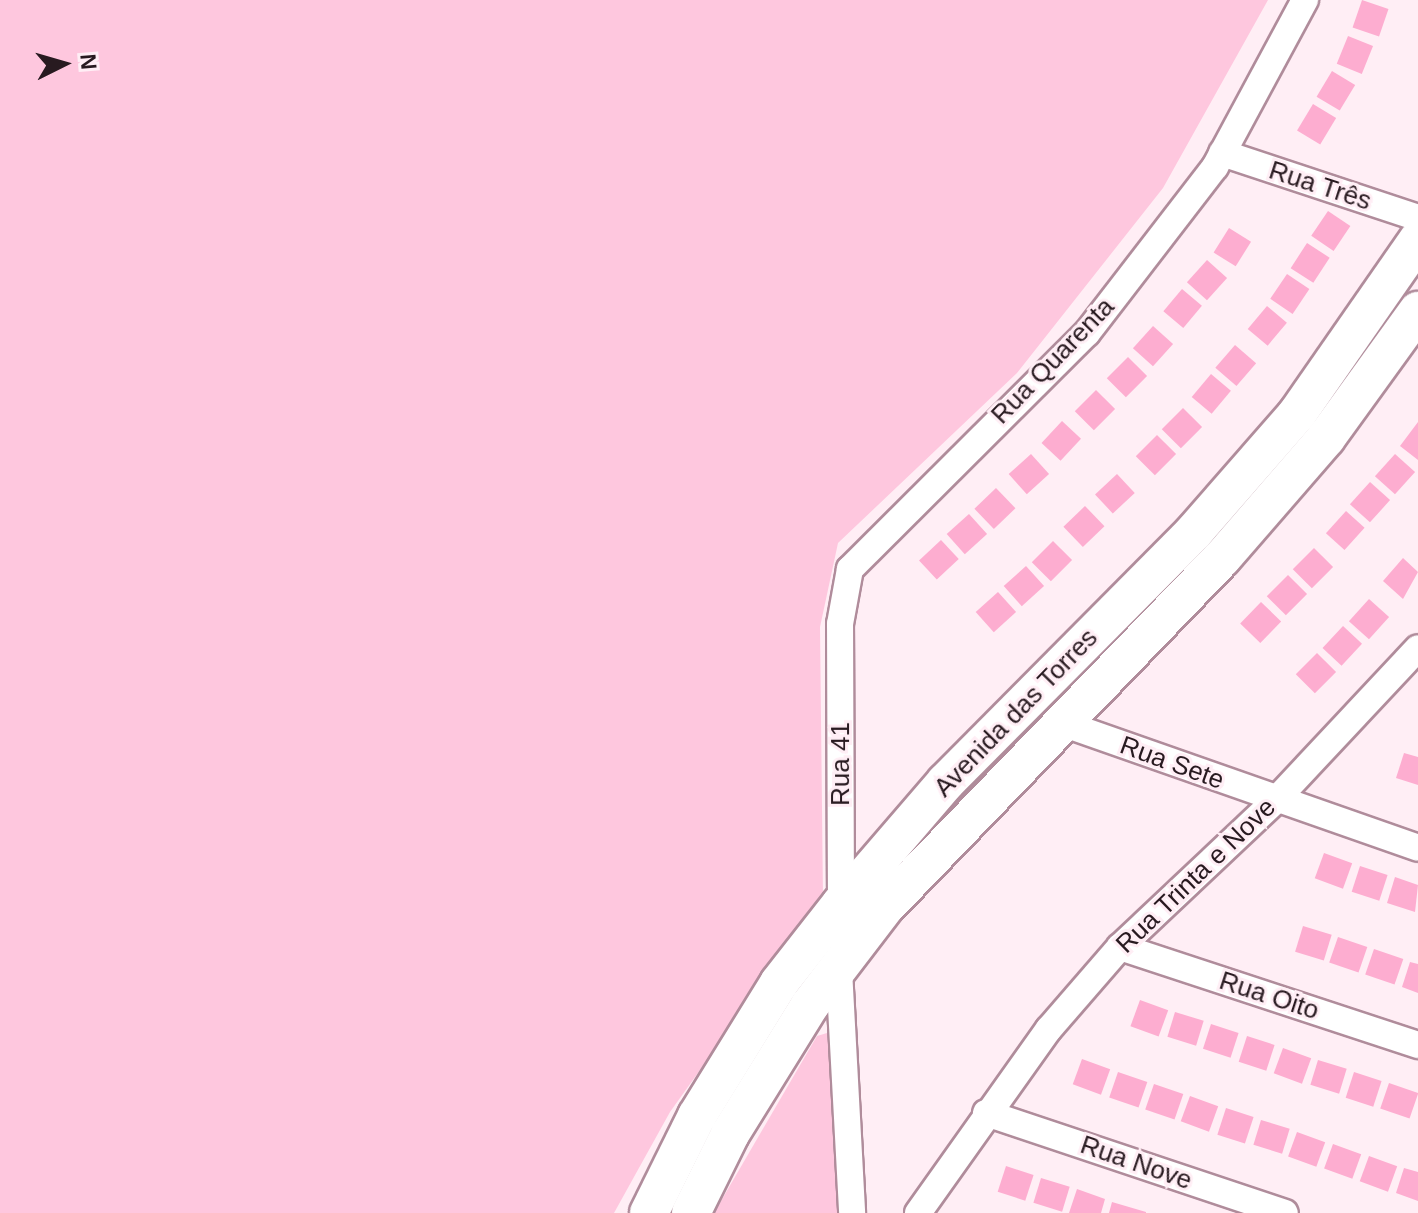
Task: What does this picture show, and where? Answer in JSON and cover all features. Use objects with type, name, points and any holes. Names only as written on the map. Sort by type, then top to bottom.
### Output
[{"type":"main road","name":"Avenida das Torres","points":[[649,1213],[713,1089],[779,983],[841,904],[946,782],[1194,532],[1297,414],[1418,240]]},
{"type":"main road","name":"Avenida das Torres","points":[[691,1213],[730,1134],[839,970],[973,807],[1062,723],[1326,438],[1418,311]]},
{"type":"street","name":"Rua Quarenta","points":[[840,624],[850,569],[1087,333],[1222,153],[1305,0]]},
{"type":"street","name":"Rua Três","points":[[1222,153],[1418,218]]},
{"type":"street","name":"Rua 41","points":[[840,624],[841,904]]},
{"type":"street","name":"Rua Trinta e Nove","points":[[918,1213],[986,1113],[1120,947],[1275,801],[1418,648]]},
{"type":"street","name":"Rua Sete","points":[[1062,723],[1275,801],[1418,848]]},
{"type":"street","name":"Rua Oito","points":[[1120,947],[1418,1045]]},
{"type":"street","points":[[839,970],[852,1213]]},
{"type":"street","name":"Rua Nove","points":[[986,1113],[1285,1213]]},
{"type":"shaded area","points":[[0,0],[1268,0],[1163,188],[1017,373],[838,543],[820,627],[823,898],[670,1112],[614,1213],[0,1213]]},
{"type":"shaded area","points":[[827,1033],[837,1045],[837,1213],[714,1213],[817,1036]]},
{"type":"building","points":[[1362,0],[1388,9],[1379,37],[1353,27]]},
{"type":"building","points":[[1348,36],[1373,46],[1362,74],[1337,64]]},
{"type":"building","points":[[1332,71],[1355,85],[1340,111],[1317,97]]},
{"type":"building","points":[[1313,104],[1336,118],[1320,144],[1297,131]]},
{"type":"building","points":[[1328,211],[1350,226],[1334,251],[1311,236]]},
{"type":"building","points":[[1229,228],[1251,242],[1236,266],[1214,253]]},
{"type":"building","points":[[1307,243],[1330,258],[1313,283],[1291,268]]},
{"type":"building","points":[[1207,260],[1227,278],[1207,300],[1187,282]]},
{"type":"building","points":[[1287,274],[1309,289],[1293,314],[1270,299]]},
{"type":"building","points":[[1182,289],[1202,306],[1183,328],[1163,311]]},
{"type":"building","points":[[1267,306],[1287,323],[1268,346],[1248,329]]},
{"type":"building","points":[[1153,326],[1173,344],[1153,366],[1133,348]]},
{"type":"building","points":[[1235,345],[1256,363],[1236,386],[1215,368]]},
{"type":"building","points":[[1128,357],[1147,376],[1126,397],[1107,378]]},
{"type":"building","points":[[1211,374],[1231,391],[1212,414],[1192,397]]},
{"type":"building","points":[[1096,390],[1115,409],[1094,430],[1075,411]]},
{"type":"building","points":[[1183,408],[1202,427],[1181,448],[1162,429]]},
{"type":"building","points":[[1062,421],[1081,439],[1061,461],[1042,443]]},
{"type":"building","points":[[1418,422],[1418,460],[1400,446]]},
{"type":"building","points":[[1157,435],[1176,454],[1155,475],[1136,456]]},
{"type":"building","points":[[1031,454],[1049,474],[1027,494],[1009,474]]},
{"type":"building","points":[[1395,454],[1415,472],[1395,494],[1375,476]]},
{"type":"building","points":[[1117,474],[1135,493],[1113,513],[1095,494]]},
{"type":"building","points":[[1370,482],[1390,500],[1370,522],[1350,504]]},
{"type":"building","points":[[996,488],[1015,508],[994,529],[974,509]]},
{"type":"building","points":[[1085,506],[1104,526],[1083,547],[1063,527]]},
{"type":"building","points":[[1346,511],[1365,528],[1345,550],[1326,533]]},
{"type":"building","points":[[969,514],[987,534],[965,554],[947,534]]},
{"type":"building","points":[[941,540],[959,559],[937,579],[919,560]]},
{"type":"building","points":[[1053,541],[1072,560],[1051,581],[1032,562]]},
{"type":"building","points":[[1314,548],[1333,567],[1312,588],[1293,569]]},
{"type":"building","points":[[1403,558],[1418,572],[1403,599],[1383,581]]},
{"type":"building","points":[[1026,566],[1044,586],[1022,606],[1004,586]]},
{"type":"building","points":[[1288,575],[1307,594],[1286,615],[1267,596]]},
{"type":"building","points":[[998,592],[1016,612],[994,632],[976,612]]},
{"type":"building","points":[[1369,599],[1389,617],[1369,639],[1349,621]]},
{"type":"building","points":[[1261,602],[1281,621],[1260,643],[1240,624]]},
{"type":"building","points":[[1343,626],[1362,644],[1342,666],[1323,648]]},
{"type":"building","points":[[1317,653],[1336,672],[1315,693],[1296,674]]},
{"type":"building","points":[[1404,753],[1418,757],[1418,785],[1396,778]]},
{"type":"building","points":[[1324,853],[1352,863],[1343,889],[1315,878]]},
{"type":"building","points":[[1360,866],[1388,875],[1379,901],[1352,892]]},
{"type":"building","points":[[1395,877],[1418,885],[1415,912],[1387,903]]},
{"type":"building","points":[[1303,926],[1332,935],[1324,961],[1295,952]]},
{"type":"building","points":[[1338,937],[1367,947],[1359,973],[1329,963]]},
{"type":"building","points":[[1374,949],[1403,959],[1395,985],[1365,975]]},
{"type":"building","points":[[1410,962],[1418,964],[1418,993],[1402,987]]},
{"type":"building","points":[[1140,1000],[1168,1010],[1159,1037],[1130,1026]]},
{"type":"building","points":[[1175,1012],[1204,1021],[1196,1046],[1167,1037]]},
{"type":"building","points":[[1211,1024],[1239,1033],[1231,1058],[1203,1049]]},
{"type":"building","points":[[1247,1036],[1275,1045],[1266,1071],[1239,1062]]},
{"type":"building","points":[[1283,1048],[1311,1058],[1302,1084],[1274,1073]]},
{"type":"building","points":[[1082,1059],[1110,1069],[1101,1095],[1073,1084]]},
{"type":"building","points":[[1318,1060],[1347,1069],[1339,1094],[1310,1085]]},
{"type":"building","points":[[1118,1072],[1147,1082],[1139,1108],[1109,1098]]},
{"type":"building","points":[[1354,1072],[1382,1081],[1373,1107],[1346,1098]]},
{"type":"building","points":[[1389,1083],[1418,1093],[1410,1119],[1380,1109]]},
{"type":"building","points":[[1154,1084],[1183,1094],[1175,1120],[1145,1110]]},
{"type":"building","points":[[1190,1096],[1218,1106],[1209,1132],[1181,1121]]},
{"type":"building","points":[[1226,1108],[1254,1117],[1245,1144],[1217,1135]]},
{"type":"building","points":[[1261,1120],[1290,1129],[1282,1154],[1253,1145]]},
{"type":"building","points":[[1297,1132],[1325,1142],[1316,1167],[1288,1156]]},
{"type":"building","points":[[1333,1144],[1361,1154],[1352,1179],[1324,1168]]},
{"type":"building","points":[[1369,1156],[1397,1166],[1388,1192],[1360,1181]]},
{"type":"building","points":[[1006,1166],[1034,1175],[1025,1201],[998,1192]]},
{"type":"building","points":[[1404,1168],[1418,1172],[1418,1201],[1396,1193]]},
{"type":"building","points":[[1041,1178],[1070,1187],[1062,1212],[1033,1203]]},
{"type":"building","points":[[1077,1189],[1105,1199],[1101,1213],[1069,1213]]},
{"type":"building","points":[[1112,1202],[1146,1212],[1146,1213],[1109,1213]]}]
